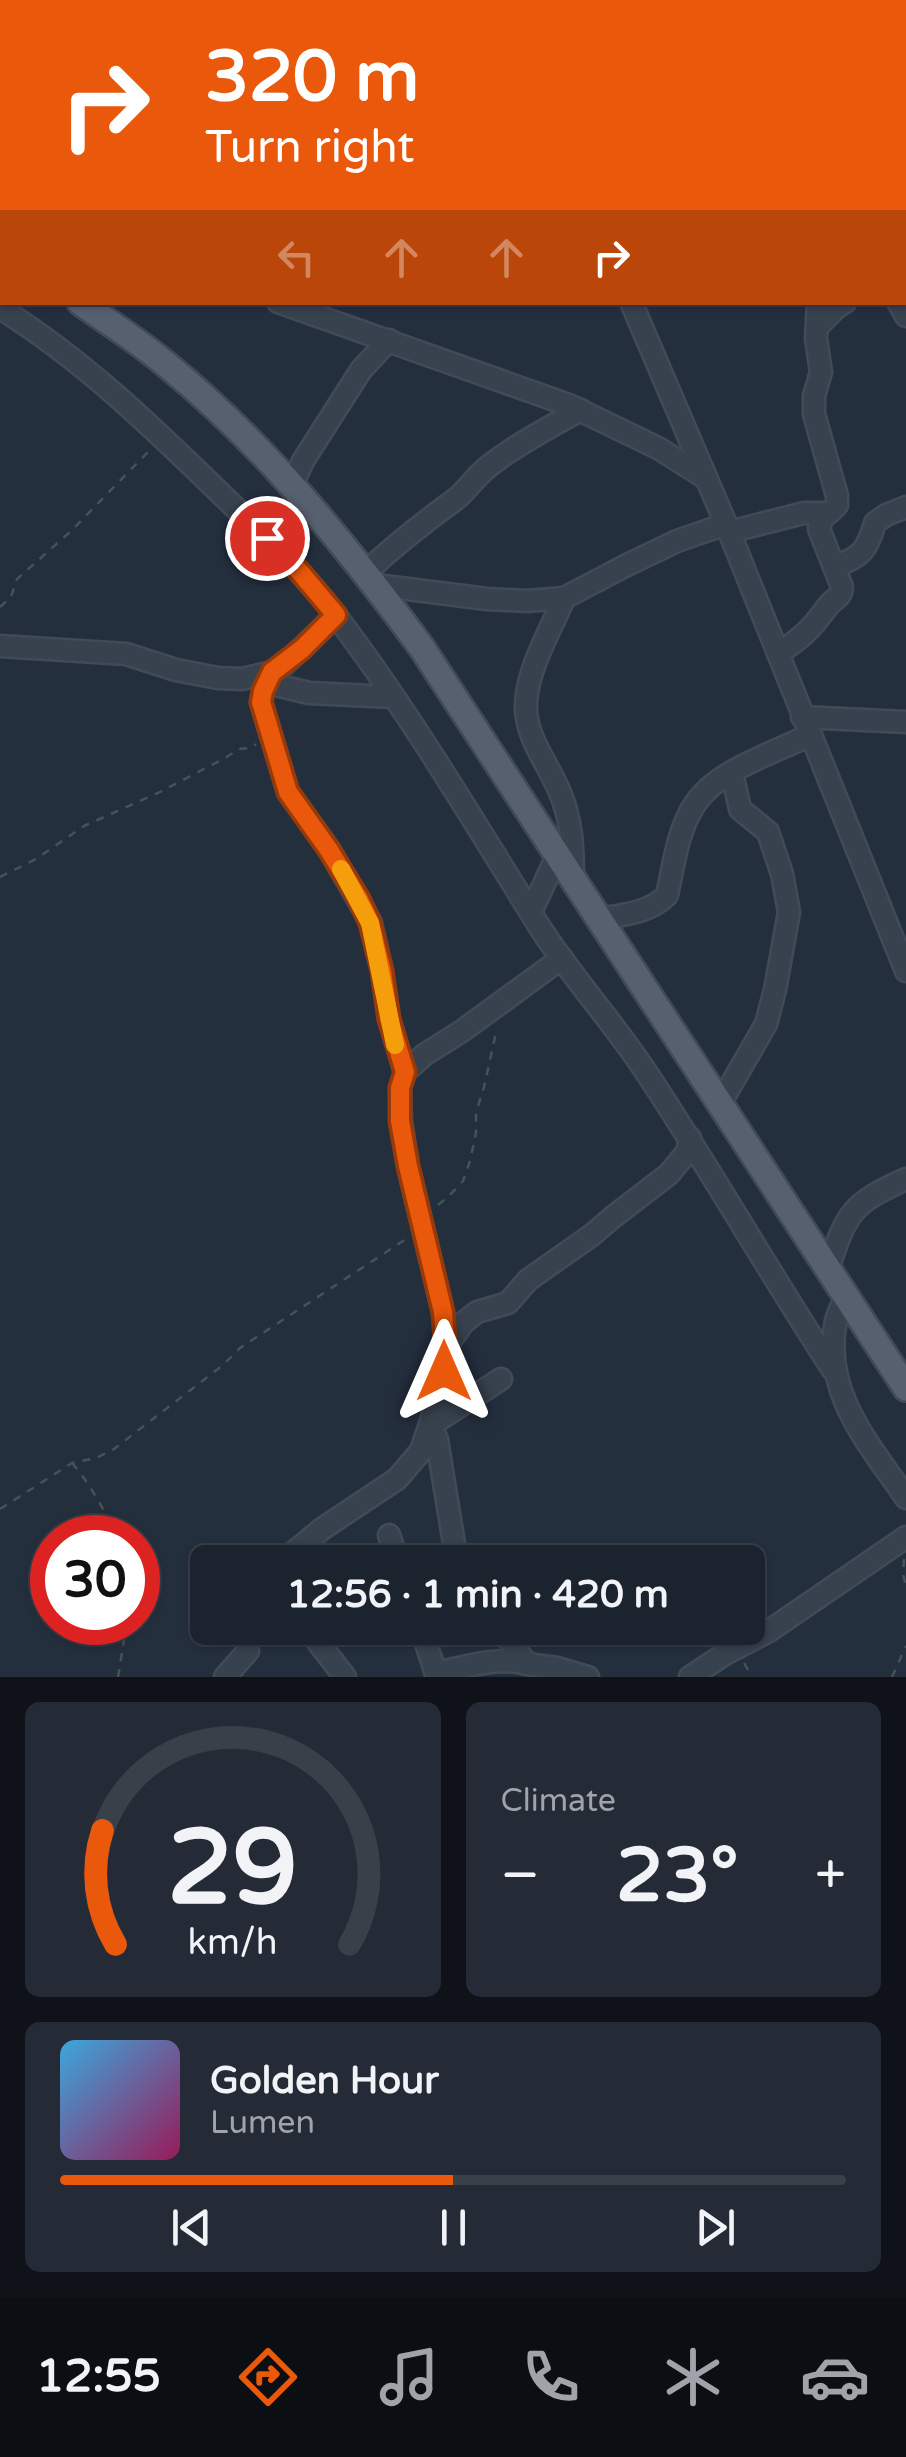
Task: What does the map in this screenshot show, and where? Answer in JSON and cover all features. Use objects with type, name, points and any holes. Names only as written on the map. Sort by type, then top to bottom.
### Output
[{"type":"main road","points":[[110,312],[238,428],[371,578],[422,648],[906,1388]]},
{"type":"street","points":[[632,305],[728,528],[806,726],[899,934],[906,971]]},
{"type":"street","points":[[371,578],[487,599],[564,598],[678,542],[728,528],[833,510],[837,496],[814,414],[821,372],[818,305]]},
{"type":"street","points":[[817,326],[841,305]]},
{"type":"street","points":[[309,307],[580,410],[658,448],[706,478]]},
{"type":"street","points":[[0,308],[38,332],[160,434],[285,555],[336,615],[562,958],[690,1138],[833,1370],[857,1426],[906,1498]]},
{"type":"street","points":[[292,485],[360,370],[389,340]]},
{"type":"street","points":[[371,578],[410,532],[456,498],[496,461],[580,410]]},
{"type":"street","points":[[834,567],[866,549],[875,523],[906,507]]},
{"type":"street","points":[[778,654],[808,633],[831,600],[841,595],[842,587],[819,529],[823,514]]},
{"type":"street","points":[[564,598],[532,675],[526,709],[535,744],[566,812],[573,838],[573,880]]},
{"type":"street","points":[[336,615],[270,678],[261,702],[288,792],[329,850],[370,923],[389,1019],[405,1072]]},
{"type":"street","points":[[0,646],[126,654],[218,678],[270,678],[309,693],[392,697]]},
{"type":"street","points":[[598,919],[661,902],[667,895],[689,815],[704,792],[732,773],[806,726],[906,722]]},
{"type":"street","points":[[720,1104],[766,1024],[788,912],[782,874],[770,838],[764,828],[740,809],[732,773]]},
{"type":"street","points":[[532,912],[558,856]]},
{"type":"street","points":[[302,1545],[396,1479],[421,1451],[440,1394],[443,1312],[400,1121],[400,1088],[405,1072],[562,958]]},
{"type":"street","points":[[444,1349],[477,1312],[508,1303],[528,1280],[669,1174],[687,1152],[690,1138]]},
{"type":"street","points":[[828,1268],[840,1232],[859,1204],[906,1179]]},
{"type":"street","points":[[833,1370],[835,1324],[846,1296]]},
{"type":"street","points":[[430,1424],[501,1379]]},
{"type":"street","points":[[430,1424],[437,1440],[454,1545]]},
{"type":"street","points":[[389,1535],[392,1545]]},
{"type":"street","points":[[690,1677],[770,1631],[906,1538]]},
{"type":"street","points":[[247,1645],[248,1652]]},
{"type":"street","points":[[225,1677],[252,1645]]},
{"type":"street","points":[[321,1645],[345,1677]]},
{"type":"street","points":[[426,1645],[437,1675],[512,1660],[588,1677]]},
{"type":"street","points":[[513,1645],[528,1664]]},
{"type":"path","points":[[0,606],[11,597],[17,579],[151,449],[160,434]]},
{"type":"path","points":[[0,878],[84,826],[158,793],[239,748],[251,748],[268,726]]},
{"type":"path","points":[[0,1508],[72,1463],[114,1449],[240,1348],[424,1227],[431,1212],[463,1181],[470,1162],[476,1113],[497,1025]]},
{"type":"path","points":[[72,1463],[107,1515]]},
{"type":"path","points":[[906,1553],[902,1568],[906,1586]]},
{"type":"path","points":[[118,1677],[123,1645]]},
{"type":"path","points":[[892,1677],[906,1646]]},
{"type":"slow traffic","points":[[341,869],[370,923],[395,1045]]},
{"type":"route","points":[[267,538],[336,615],[272,672],[261,702],[288,792],[329,850],[370,923],[389,1019],[405,1072],[400,1088],[400,1121],[443,1312],[444,1371]]}]
